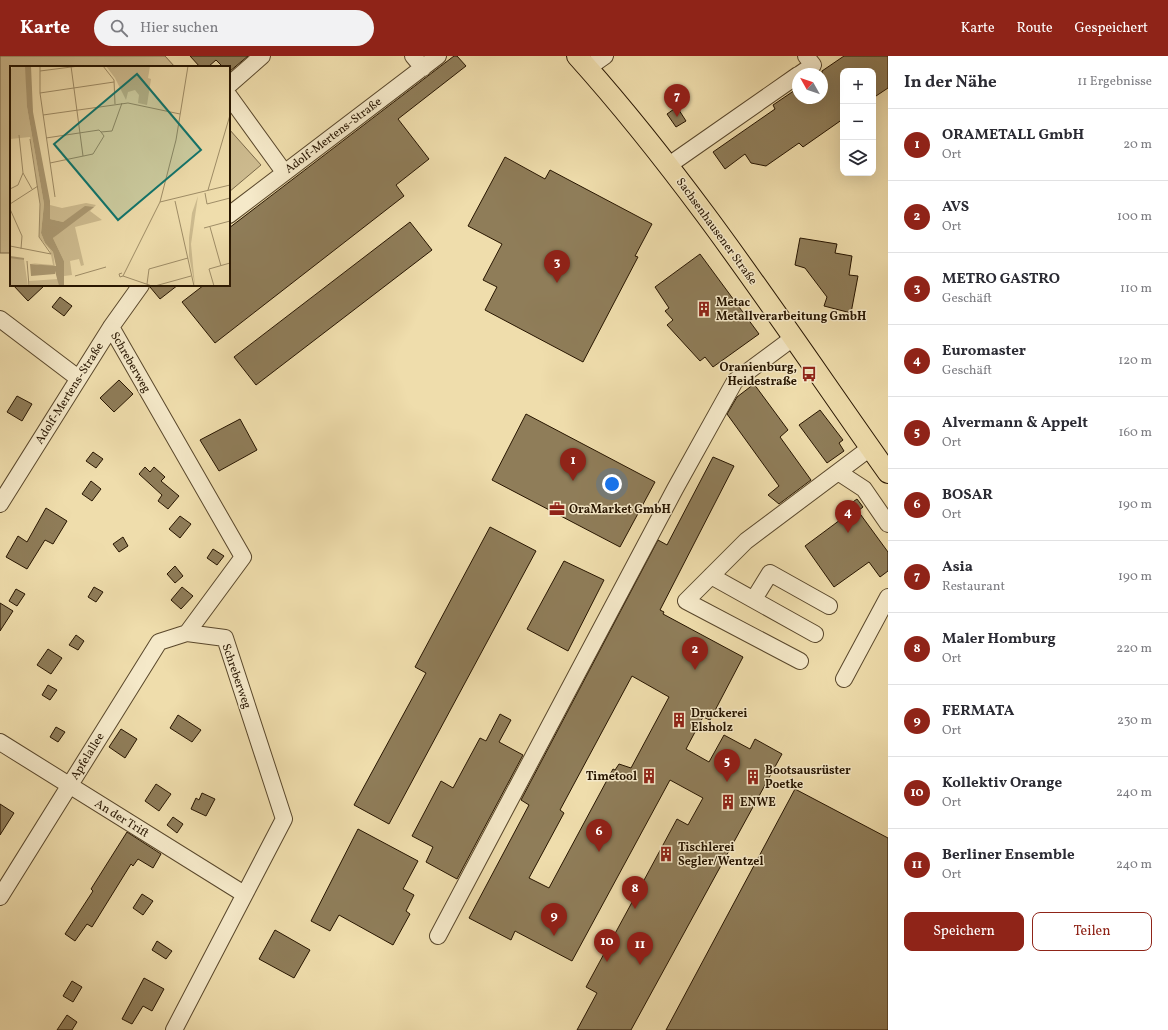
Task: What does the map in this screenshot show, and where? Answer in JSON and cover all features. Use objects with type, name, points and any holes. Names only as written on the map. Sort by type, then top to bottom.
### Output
[{"type":"main road","name":"Sachsenhausener Straße","points":[[583,62],[669,165],[888,473]]},
{"type":"street","points":[[230,84],[262,56]]},
{"type":"street","name":"Adolf-Mertens-Straße","points":[[230,214],[418,62],[438,56]]},
{"type":"street","points":[[583,62],[605,56]]},
{"type":"street","points":[[806,56],[813,65],[809,68]]},
{"type":"street","points":[[669,165],[792,80]]},
{"type":"street","points":[[230,97],[284,172]]},
{"type":"street","name":"Adolf-Mertens-Straße","points":[[0,504],[111,326],[140,286]]},
{"type":"street","points":[[0,319],[78,378]]},
{"type":"street","name":"Schreberweg","points":[[111,326],[244,557],[187,633],[225,638],[284,819],[174,1030]]},
{"type":"street","points":[[438,936],[671,496],[735,380],[793,338]]},
{"type":"street","points":[[800,661],[686,601],[746,541],[870,448]]},
{"type":"street","points":[[838,472],[864,489],[888,524]]},
{"type":"street","points":[[754,599],[770,573],[829,606]]},
{"type":"street","points":[[711,576],[815,634]]},
{"type":"street","points":[[844,679],[888,597]]},
{"type":"street","name":"Apfelallee","points":[[0,897],[69,784],[159,642],[187,633]]},
{"type":"street","name":"An der Trift","points":[[0,742],[244,894]]},
{"type":"shaded area","points":[[0,56],[165,56],[174,66],[10,66],[10,253],[0,253]]},
{"type":"shaded area","points":[[230,130],[261,165],[230,191]]},
{"type":"building","points":[[190,56],[248,56],[230,71],[230,66],[222,66],[216,60],[209,66],[199,66]]},
{"type":"building","points":[[454,56],[457,56],[466,66],[398,119],[429,159],[396,185],[404,196],[215,343],[182,302],[203,286],[230,286],[230,227]]},
{"type":"building","points":[[844,56],[888,56],[888,88],[876,96],[876,68],[840,68],[840,121],[803,147],[799,143],[766,166],[751,163],[745,154],[725,169],[713,152],[775,109],[773,105],[792,92],[792,104],[828,104],[828,68],[826,68]]},
{"type":"building","points":[[677,107],[686,121],[676,127],[667,114]]},
{"type":"building","points":[[505,157],[545,179],[550,170],[652,224],[635,256],[638,257],[583,362],[485,310],[497,287],[483,280],[502,244],[468,226]]},
{"type":"building","points":[[410,222],[432,250],[256,385],[234,357]]},
{"type":"building","points":[[800,238],[837,244],[835,253],[852,256],[849,275],[858,276],[851,313],[824,306],[827,297],[805,268],[795,265]]},
{"type":"building","name":"Metac Metallverarbeitung GmbH","points":[[700,254],[759,334],[713,367],[705,357],[700,361],[667,325],[673,320],[665,311],[669,308],[655,287]]},
{"type":"building","points":[[14,286],[44,286],[28,301]]},
{"type":"building","points":[[150,286],[177,286],[160,299]]},
{"type":"building","points":[[60,297],[72,306],[64,316],[52,307]]},
{"type":"building","points":[[119,380],[133,394],[114,412],[100,398]]},
{"type":"building","points":[[754,384],[788,430],[780,437],[811,480],[779,504],[768,495],[779,486],[727,414],[737,397]]},
{"type":"building","points":[[17,396],[32,404],[22,421],[7,412]]},
{"type":"building","points":[[820,410],[843,440],[839,443],[844,451],[827,463],[799,425]]},
{"type":"building","points":[[526,414],[655,482],[620,547],[492,480]]},
{"type":"building","points":[[240,419],[257,450],[219,471],[200,440]]},
{"type":"building","points":[[93,452],[103,459],[96,468],[86,461]]},
{"type":"building","points":[[713,457],[734,466],[660,610],[664,612],[663,614],[743,657],[710,720],[703,717],[686,749],[709,762],[724,735],[750,749],[755,739],[782,754],[631,1030],[577,1030],[597,993],[586,987],[677,819],[688,825],[703,798],[670,780],[572,961],[515,931],[511,940],[469,918],[529,805],[521,800],[658,540],[667,545]],"holes":[[[632,676],[669,697],[631,768],[619,764],[615,770],[613,769],[549,888],[529,878],[564,813],[560,810]]]},
{"type":"building","points":[[145,467],[150,472],[154,467],[165,477],[161,481],[179,496],[168,509],[158,501],[162,495],[139,474]]},
{"type":"building","points":[[91,481],[101,489],[92,501],[82,494]]},
{"type":"building","points":[[857,499],[863,507],[858,511],[888,552],[888,571],[880,577],[869,562],[834,587],[805,546],[840,520],[836,514]]},
{"type":"building","points":[[46,508],[67,521],[53,544],[45,540],[27,569],[6,557],[18,536],[27,542]]},
{"type":"building","points":[[180,516],[191,524],[180,538],[169,529]]},
{"type":"building","points":[[490,527],[536,551],[389,824],[354,805],[426,673],[415,667]]},
{"type":"building","points":[[123,537],[128,546],[119,552],[113,544]]},
{"type":"building","points":[[213,549],[224,556],[217,565],[207,558]]},
{"type":"building","points":[[564,561],[604,580],[568,651],[527,629]]},
{"type":"building","points":[[175,566],[183,576],[175,583],[167,574]]},
{"type":"building","points":[[94,587],[103,592],[96,602],[88,597]]},
{"type":"building","points":[[182,587],[193,596],[181,609],[171,600]]},
{"type":"building","points":[[16,589],[25,594],[17,606],[9,601]]},
{"type":"building","points":[[0,603],[13,611],[0,631]]},
{"type":"building","points":[[76,635],[84,641],[78,650],[69,645]]},
{"type":"building","points":[[48,649],[62,658],[51,674],[37,665]]},
{"type":"building","points":[[48,685],[57,690],[50,700],[42,695]]},
{"type":"building","points":[[500,714],[511,720],[499,742],[523,755],[457,879],[426,862],[433,847],[412,836],[441,781],[453,788],[480,738],[486,741]]},
{"type":"building","points":[[178,715],[201,730],[192,742],[170,728]]},
{"type":"building","points":[[56,727],[65,732],[58,742],[50,737]]},
{"type":"building","points":[[121,729],[137,739],[125,758],[109,747]]},
{"type":"building","points":[[156,784],[171,794],[159,811],[145,801]]},
{"type":"building","points":[[795,789],[888,838],[888,1030],[666,1030]]},
{"type":"building","points":[[202,793],[215,799],[206,816],[191,809],[196,798],[199,800]]},
{"type":"building","points":[[0,804],[14,813],[0,835]]},
{"type":"building","points":[[173,817],[183,824],[177,833],[167,825]]},
{"type":"building","points":[[358,829],[418,861],[403,889],[414,895],[406,911],[410,914],[393,945],[339,915],[330,931],[311,921]]},
{"type":"building","points":[[127,832],[161,854],[153,868],[138,859],[133,866],[131,864],[92,927],[87,924],[75,941],[65,934],[93,891],[91,889]]},
{"type":"building","points":[[142,894],[153,901],[143,915],[133,908]]},
{"type":"building","points":[[275,930],[310,950],[294,978],[259,959]]},
{"type":"building","points":[[157,941],[172,951],[166,959],[152,950]]},
{"type":"building","points":[[144,978],[164,989],[152,1011],[143,1006],[132,1024],[122,1019]]},
{"type":"building","points":[[72,981],[82,987],[73,1002],[63,996]]},
{"type":"building","points":[[67,1015],[77,1022],[72,1030],[57,1030]]},
{"type":"place","name":"Asia","points":[[677,117]]},
{"type":"place","name":"METRO GASTRO","points":[[557,283]]},
{"type":"place","name":"Metac Metallverarbeitung GmbH","points":[[704,309]]},
{"type":"place","name":"Oranienburg, Heidestraße","points":[[809,374]]},
{"type":"place","name":"ORAMETALL GmbH","points":[[573,481]]},
{"type":"place","name":"OraMarket GmbH","points":[[557,509]]},
{"type":"place","name":"Euromaster","points":[[848,533]]},
{"type":"place","name":"AVS","points":[[695,670]]},
{"type":"place","name":"Druckerei Elsholz","points":[[679,720]]},
{"type":"place","name":"Timetool","points":[[649,776]]},
{"type":"place","name":"Bootsausrüster Poetke","points":[[753,777]]},
{"type":"place","name":"Alvermann & Appelt","points":[[727,782]]},
{"type":"place","name":"ENWE","points":[[728,802]]},
{"type":"place","name":"BOSAR","points":[[599,852]]},
{"type":"place","name":"Tischlerei Segler/Wentzel","points":[[666,854]]},
{"type":"place","name":"Maler Homburg","points":[[635,909]]},
{"type":"place","name":"FERMATA","points":[[554,936]]},
{"type":"place","name":"Kollektiv Orange","points":[[607,962]]},
{"type":"place","name":"Berliner Ensemble","points":[[640,965]]}]
